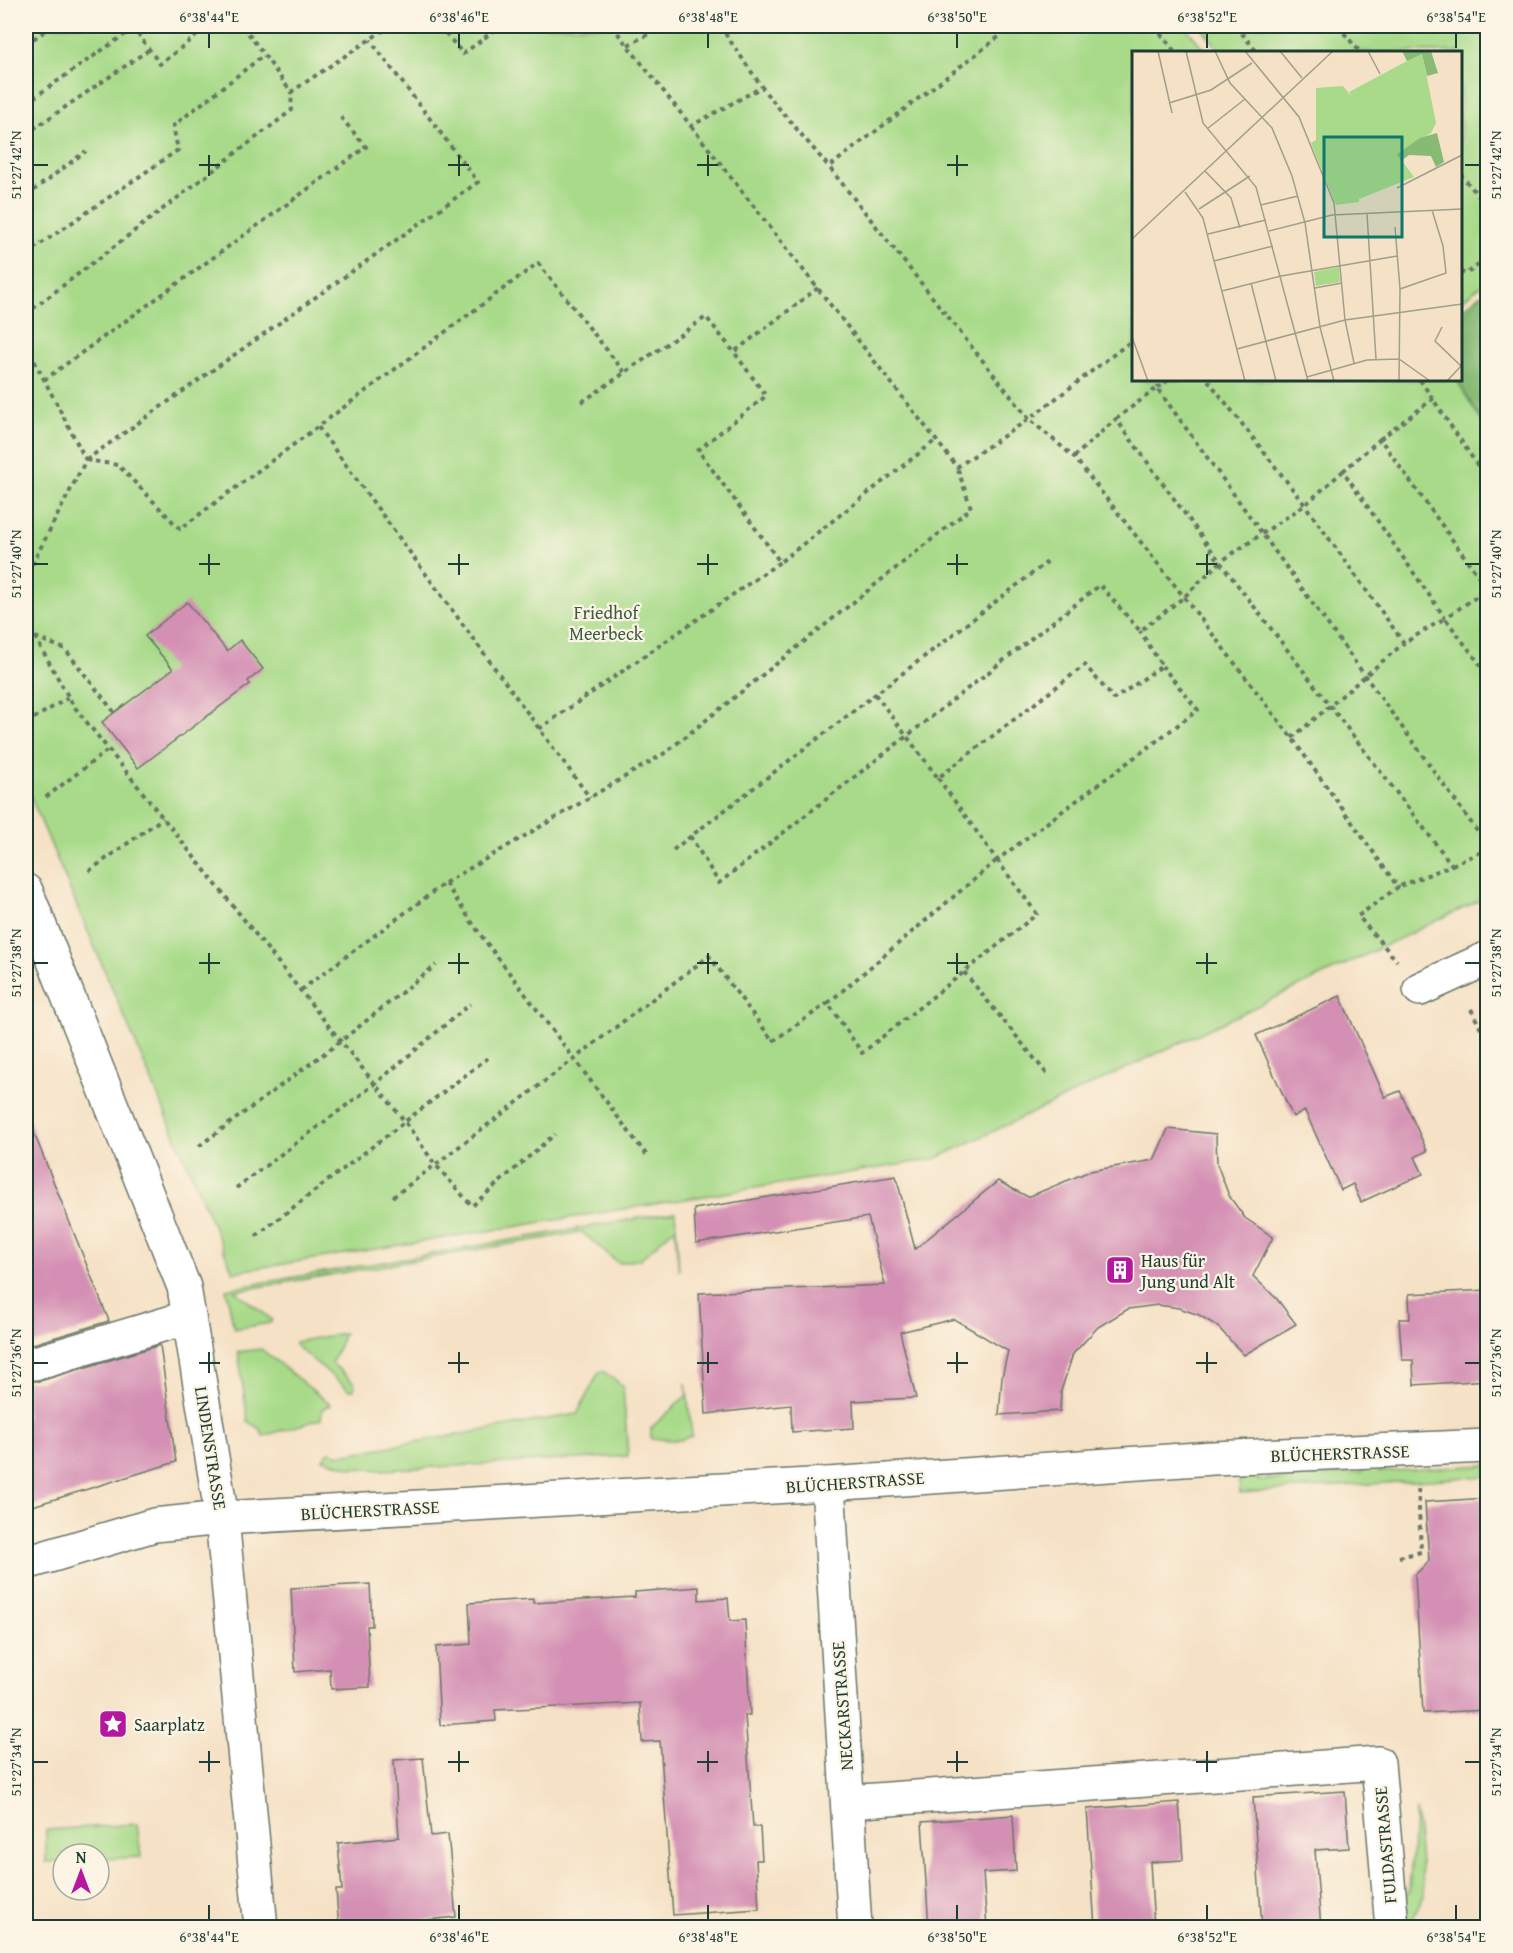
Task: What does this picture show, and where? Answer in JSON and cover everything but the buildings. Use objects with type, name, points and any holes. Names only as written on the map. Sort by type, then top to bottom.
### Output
[{"type":"street","name":"LINDENSTRASSE","points":[[26,891],[184,1287],[222,1518],[261,1928]]},
{"type":"street","points":[[1420,989],[1488,958]]},
{"type":"street","points":[[26,1362],[35,1363],[189,1317]]},
{"type":"street","name":"BLÜCHERSTRASSE","points":[[26,1563],[154,1525],[222,1518],[828,1484],[1213,1458],[1488,1446]]},
{"type":"street","name":"NECKARSTRASSE","points":[[828,1484],[855,1928]]},
{"type":"street","name":"FULDASTRASSE","points":[[848,1802],[1378,1763],[1392,1928]]},
{"type":"path","points":[[26,44],[52,26]]},
{"type":"path","points":[[194,26],[200,33]]},
{"type":"path","points":[[26,103],[133,27],[160,64],[208,26]]},
{"type":"path","points":[[26,314],[292,110],[291,92],[243,26]]},
{"type":"path","points":[[291,92],[390,26]]},
{"type":"path","points":[[440,26],[463,54],[500,26]]},
{"type":"path","points":[[301,990],[446,883],[665,753],[971,508],[957,467],[612,26]]},
{"type":"path","points":[[628,45],[663,26]]},
{"type":"path","points":[[720,26],[762,87],[829,167],[1029,418],[1074,457],[1292,738],[1398,887]]},
{"type":"path","points":[[829,167],[1013,26]]},
{"type":"path","points":[[1155,26],[1174,51]]},
{"type":"path","points":[[1236,26],[1256,51]]},
{"type":"path","points":[[1338,26],[1359,51]]},
{"type":"path","points":[[26,576],[86,460],[478,182],[370,40]]},
{"type":"path","points":[[26,134],[150,49]]},
{"type":"path","points":[[26,254],[178,150],[174,126],[264,55]]},
{"type":"path","points":[[691,126],[762,87]]},
{"type":"path","points":[[44,380],[366,147],[338,114]]},
{"type":"path","points":[[26,196],[86,151]]},
{"type":"path","points":[[1462,175],[1488,207]]},
{"type":"path","points":[[1462,272],[1467,274],[1488,258]]},
{"type":"path","points":[[86,460],[118,465],[180,529],[538,263],[625,373]]},
{"type":"path","points":[[734,352],[818,288]]},
{"type":"path","points":[[582,402],[706,316],[766,396],[698,450],[780,562]]},
{"type":"path","points":[[957,467],[1029,418],[1132,341]]},
{"type":"path","points":[[26,345],[86,460]]},
{"type":"path","points":[[1074,457],[1116,418],[1167,381]]},
{"type":"path","points":[[1209,381],[1305,506],[1404,643]]},
{"type":"path","points":[[1421,381],[1488,481]]},
{"type":"path","points":[[1157,388],[1488,848],[1398,887],[1358,916],[1420,989]]},
{"type":"path","points":[[1140,631],[1184,597],[1220,562],[1305,506],[1380,439],[1434,398]]},
{"type":"path","points":[[1116,418],[1220,562],[1452,865]]},
{"type":"path","points":[[318,427],[590,798]]},
{"type":"path","points":[[1292,738],[1404,643],[1445,618],[1487,588],[1380,439]]},
{"type":"path","points":[[539,729],[780,562],[936,440]]},
{"type":"path","points":[[1343,471],[1445,618],[1488,675]]},
{"type":"path","points":[[673,850],[1051,559]]},
{"type":"path","points":[[393,1197],[434,1163],[709,956],[773,1041],[828,1003],[998,860],[1198,710],[1162,666],[1140,631],[1100,585],[719,883],[690,836]]},
{"type":"path","points":[[26,621],[69,698],[108,750],[406,1123],[434,1163],[472,1206],[555,1134]]},
{"type":"path","points":[[34,636],[65,649],[114,712]]},
{"type":"path","points":[[938,778],[1085,665],[1114,699],[1162,666]]},
{"type":"path","points":[[828,1003],[862,1053],[1037,914],[875,694]]},
{"type":"path","points":[[26,723],[69,698]]},
{"type":"path","points":[[46,797],[108,750]]},
{"type":"path","points":[[89,871],[163,818]]},
{"type":"path","points":[[446,883],[480,934],[648,1157]]},
{"type":"path","points":[[199,1146],[341,1041],[436,965]]},
{"type":"path","points":[[964,972],[1047,1074]]},
{"type":"path","points":[[236,1188],[375,1084],[470,1004]]},
{"type":"path","points":[[256,1236],[406,1123],[489,1056]]},
{"type":"path","points":[[1399,1557],[1421,1551],[1417,1450]]},
{"type":"green space","name":"Friedhof Meerbeck","points":[[26,26],[1185,26],[1205,51],[1132,51],[1132,381],[1458,381],[1487,431],[1487,897],[935,1159],[233,1272],[26,786]]},
{"type":"green space","points":[[1200,26],[1487,26],[1487,281],[1462,300],[1462,51],[1220,51]]},
{"type":"green space","points":[[1487,290],[1487,431],[1458,381],[1462,381],[1462,309]]},
{"type":"green space","points":[[675,1212],[679,1271],[675,1228],[640,1259],[618,1263],[582,1232],[235,1291],[272,1320],[270,1323],[234,1329],[226,1289]]},
{"type":"green space","points":[[344,1333],[332,1363],[354,1383],[354,1390],[349,1390],[295,1345],[295,1342]]},
{"type":"green space","points":[[261,1349],[331,1405],[322,1409],[321,1419],[263,1436],[261,1430],[248,1421],[238,1352]]},
{"type":"green space","points":[[603,1371],[623,1386],[628,1456],[384,1470],[352,1468],[323,1459],[329,1452],[340,1455],[577,1414],[599,1372]]},
{"type":"green space","points":[[686,1383],[692,1436],[681,1440],[651,1439],[651,1428],[687,1395]]},
{"type":"green space","points":[[1376,1463],[1380,1472],[1487,1465],[1487,1476],[1240,1493],[1239,1480],[1243,1479],[1244,1472],[1256,1472],[1256,1478],[1259,1480],[1362,1472],[1364,1464]]},
{"type":"green space","points":[[1416,1809],[1424,1896],[1408,1927],[1405,1897],[1409,1890]]},
{"type":"green space","points":[[137,1824],[141,1857],[111,1858],[111,1842],[51,1842],[51,1862],[46,1862],[46,1830]]},
{"type":"place","name":"Haus für Jung und Alt","points":[[1120,1270]]},
{"type":"place","name":"Saarplatz","points":[[113,1724]]}]
